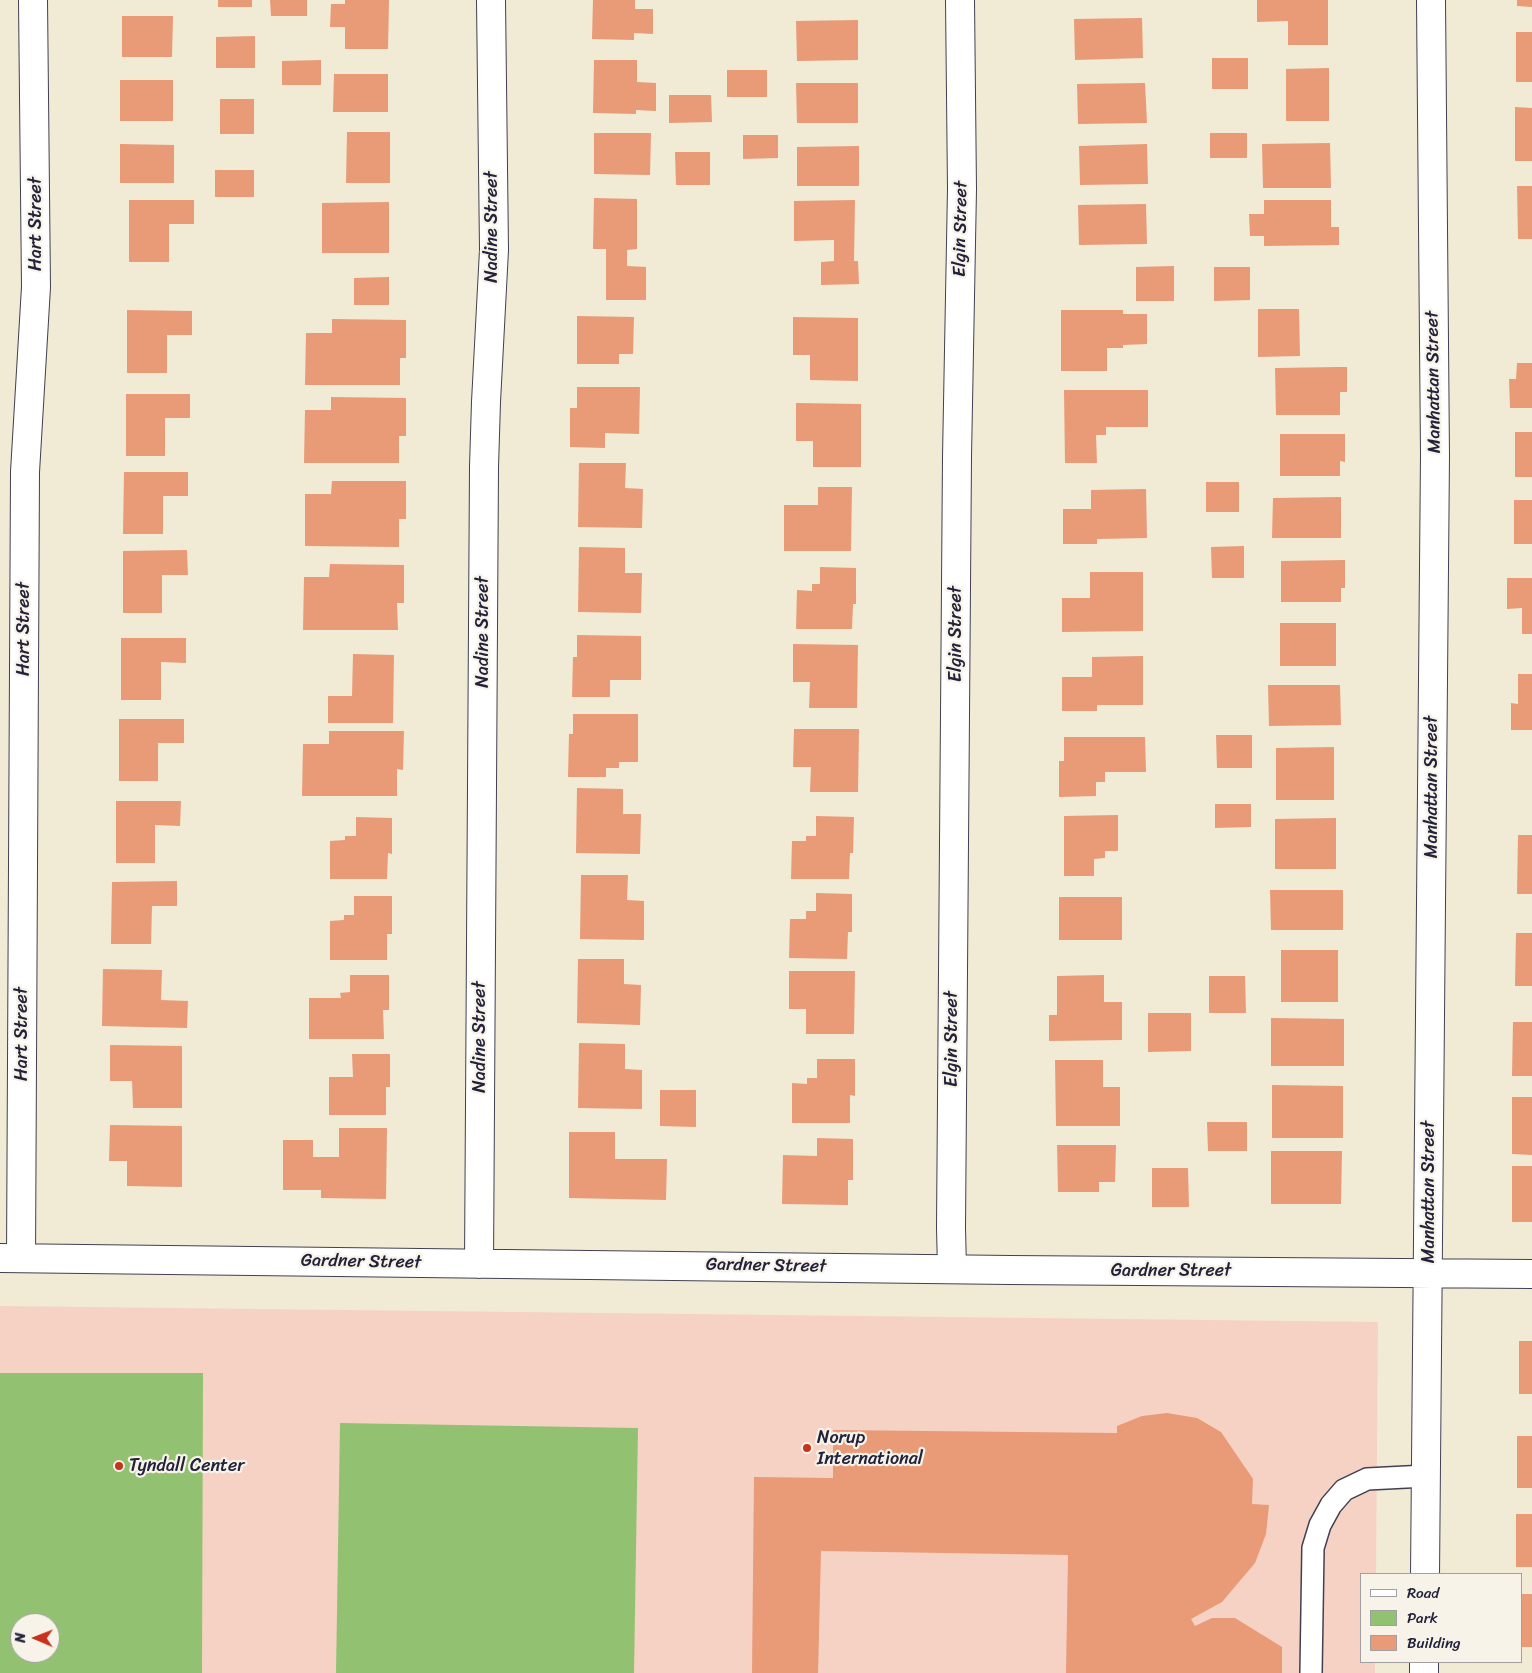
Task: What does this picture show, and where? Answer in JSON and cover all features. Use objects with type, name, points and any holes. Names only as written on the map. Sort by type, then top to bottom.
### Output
[{"type":"street","name":"Hart Street","points":[[11,1258],[25,472],[36,287],[33,0]]},
{"type":"street","name":"Nadine Street","points":[[479,1264],[484,467],[494,250],[491,0]]},
{"type":"street","name":"Elgin Street","points":[[952,1268],[957,477],[962,189],[960,0]]},
{"type":"street","name":"Manhattan Street","points":[[1425,1573],[1435,455],[1431,0]]},
{"type":"street","name":"Gardner Street","points":[[11,1258],[1532,1274]]},
{"type":"lane","points":[[1311,1673],[1313,1548],[1320,1524],[1331,1505],[1344,1490],[1367,1479],[1426,1476]]},
{"type":"shaded area","name":"Norup International","points":[[0,1306],[1378,1322],[1376,1573],[1360,1573],[1360,1663],[1375,1663],[1375,1673],[0,1673]]},
{"type":"green space","name":"Tyndall Center","points":[[0,1373],[203,1373],[202,1673],[0,1673]]},
{"type":"green space","points":[[340,1423],[638,1428],[634,1673],[336,1673]]},
{"type":"building","points":[[218,0],[252,0],[252,7],[218,7]]},
{"type":"building","points":[[270,0],[307,0],[307,16],[271,16]]},
{"type":"building","points":[[345,0],[389,0],[388,49],[345,49],[345,27],[330,27],[331,4],[345,4]]},
{"type":"building","points":[[593,0],[635,0],[635,9],[653,9],[653,34],[634,33],[634,40],[592,39]]},
{"type":"building","points":[[1257,0],[1328,0],[1328,45],[1288,45],[1288,21],[1257,22]]},
{"type":"building","points":[[1517,0],[1532,0],[1532,7],[1517,6]]},
{"type":"building","points":[[122,16],[173,16],[172,57],[122,57]]},
{"type":"building","points":[[1142,18],[1143,58],[1075,60],[1074,19]]},
{"type":"building","points":[[858,20],[858,60],[797,61],[796,21]]},
{"type":"building","points":[[1516,32],[1532,32],[1532,82],[1516,82]]},
{"type":"building","points":[[255,36],[255,68],[216,68],[216,37]]},
{"type":"building","points":[[1212,58],[1248,58],[1248,89],[1212,89]]},
{"type":"building","points":[[321,60],[321,85],[282,85],[282,61]]},
{"type":"building","points":[[594,60],[637,60],[637,82],[656,83],[656,111],[636,110],[636,114],[593,113]]},
{"type":"building","points":[[1329,68],[1329,121],[1286,121],[1286,69]]},
{"type":"building","points":[[727,70],[767,70],[767,97],[727,97]]},
{"type":"building","points":[[334,74],[388,74],[388,112],[333,112]]},
{"type":"building","points":[[120,80],[173,80],[173,121],[120,121]]},
{"type":"building","points":[[796,83],[858,83],[858,123],[797,123]]},
{"type":"building","points":[[1145,83],[1147,123],[1078,124],[1077,84]]},
{"type":"building","points":[[669,95],[711,95],[712,122],[669,123]]},
{"type":"building","points":[[220,99],[254,99],[254,134],[220,134]]},
{"type":"building","points":[[1515,107],[1532,108],[1532,161],[1515,161]]},
{"type":"building","points":[[347,132],[390,132],[390,183],[346,183]]},
{"type":"building","points":[[594,133],[651,133],[650,175],[594,174]]},
{"type":"building","points":[[1210,133],[1247,133],[1247,158],[1210,158]]},
{"type":"building","points":[[743,135],[778,135],[778,158],[743,159]]},
{"type":"building","points":[[1330,143],[1331,188],[1263,188],[1262,144]]},
{"type":"building","points":[[120,144],[174,145],[174,183],[120,183]]},
{"type":"building","points":[[1147,144],[1148,184],[1080,185],[1079,146]]},
{"type":"building","points":[[859,146],[859,186],[797,186],[797,147]]},
{"type":"building","points":[[675,152],[710,152],[710,185],[676,185]]},
{"type":"building","points":[[215,170],[254,170],[254,197],[215,197]]},
{"type":"building","points":[[1517,186],[1532,186],[1532,239],[1518,239]]},
{"type":"building","points":[[594,198],[637,199],[637,249],[627,250],[627,266],[646,267],[646,300],[606,300],[606,249],[593,249]]},
{"type":"building","points":[[129,200],[194,200],[194,224],[169,224],[169,262],[129,262]]},
{"type":"building","points":[[855,200],[854,261],[858,261],[859,284],[821,285],[821,262],[834,261],[834,240],[794,241],[794,201]]},
{"type":"building","points":[[1264,200],[1331,200],[1331,227],[1339,227],[1339,245],[1264,246],[1264,236],[1250,236],[1249,214],[1264,214]]},
{"type":"building","points":[[389,202],[389,253],[322,253],[322,203]]},
{"type":"building","points":[[1146,204],[1147,244],[1079,245],[1078,205]]},
{"type":"building","points":[[1174,266],[1174,301],[1136,301],[1136,267]]},
{"type":"building","points":[[1214,267],[1250,267],[1250,300],[1214,301]]},
{"type":"building","points":[[389,277],[389,305],[354,305],[354,278]]},
{"type":"building","points":[[1258,309],[1299,309],[1300,356],[1258,357]]},
{"type":"building","points":[[127,310],[192,311],[192,335],[167,335],[167,373],[127,373]]},
{"type":"building","points":[[1061,310],[1123,310],[1123,314],[1147,314],[1147,344],[1123,345],[1123,348],[1107,348],[1107,371],[1061,371]]},
{"type":"building","points":[[577,316],[634,317],[633,354],[619,354],[619,364],[577,364]]},
{"type":"building","points":[[793,317],[858,318],[858,381],[810,380],[810,355],[793,355]]},
{"type":"building","points":[[332,319],[406,320],[406,358],[400,358],[400,385],[305,385],[306,333],[332,333]]},
{"type":"building","points":[[1517,363],[1532,363],[1532,408],[1510,408],[1509,379],[1516,379]]},
{"type":"building","points":[[1347,367],[1347,392],[1340,392],[1340,415],[1276,415],[1275,368]]},
{"type":"building","points":[[577,387],[640,387],[639,434],[605,433],[605,448],[570,447],[570,408],[577,408]]},
{"type":"building","points":[[1064,390],[1148,390],[1148,427],[1106,427],[1106,435],[1096,435],[1097,463],[1065,463]]},
{"type":"building","points":[[126,394],[190,394],[190,418],[165,418],[165,456],[126,456]]},
{"type":"building","points":[[331,397],[406,398],[406,436],[399,436],[399,463],[304,463],[305,410],[331,410]]},
{"type":"building","points":[[796,403],[861,404],[861,467],[813,467],[813,441],[796,441]]},
{"type":"building","points":[[1515,432],[1532,432],[1532,477],[1515,477]]},
{"type":"building","points":[[1280,434],[1345,434],[1345,462],[1340,461],[1340,476],[1280,476]]},
{"type":"building","points":[[579,463],[626,463],[625,488],[643,489],[642,528],[578,527]]},
{"type":"building","points":[[124,472],[188,472],[188,496],[163,496],[163,534],[123,534]]},
{"type":"building","points":[[332,481],[406,481],[406,519],[399,519],[399,547],[305,546],[305,494],[331,494]]},
{"type":"building","points":[[1206,482],[1239,482],[1239,512],[1206,512]]},
{"type":"building","points":[[818,487],[852,487],[851,551],[784,551],[784,505],[818,505]]},
{"type":"building","points":[[1146,489],[1147,538],[1097,539],[1097,544],[1063,544],[1063,509],[1091,509],[1091,490]]},
{"type":"building","points":[[1341,497],[1341,538],[1272,538],[1273,498]]},
{"type":"building","points":[[1514,500],[1532,500],[1532,544],[1514,544]]},
{"type":"building","points":[[1244,546],[1244,578],[1212,578],[1211,547]]},
{"type":"building","points":[[579,547],[625,548],[625,573],[642,573],[641,613],[578,612]]},
{"type":"building","points":[[187,550],[188,575],[162,575],[162,613],[123,613],[123,551]]},
{"type":"building","points":[[1345,560],[1345,588],[1341,588],[1341,602],[1281,602],[1281,561]]},
{"type":"building","points":[[330,564],[404,565],[404,603],[397,603],[398,630],[303,630],[304,577],[329,577]]},
{"type":"building","points":[[820,567],[856,568],[856,604],[853,604],[852,629],[796,629],[797,590],[812,591],[812,584],[820,584]]},
{"type":"building","points":[[1090,572],[1143,572],[1143,631],[1062,632],[1062,598],[1090,598]]},
{"type":"building","points":[[1507,578],[1532,578],[1532,634],[1522,634],[1522,608],[1507,609]]},
{"type":"building","points":[[1280,623],[1336,623],[1336,666],[1280,666]]},
{"type":"building","points":[[577,635],[641,636],[641,680],[610,680],[610,697],[572,697],[573,657],[577,657]]},
{"type":"building","points":[[121,638],[186,638],[186,663],[161,662],[161,700],[121,700]]},
{"type":"building","points":[[793,644],[858,645],[857,708],[809,708],[810,682],[793,682]]},
{"type":"building","points":[[353,654],[394,655],[393,723],[328,723],[328,696],[352,696]]},
{"type":"building","points":[[1143,656],[1143,705],[1097,705],[1097,711],[1062,711],[1062,677],[1092,677],[1092,657]]},
{"type":"building","points":[[1518,674],[1532,674],[1532,730],[1511,730],[1511,703],[1518,704]]},
{"type":"building","points":[[1268,685],[1340,685],[1341,725],[1269,726]]},
{"type":"building","points":[[573,714],[638,714],[638,762],[619,762],[619,768],[606,768],[606,777],[568,777],[569,734],[573,734]]},
{"type":"building","points":[[119,719],[184,719],[184,743],[158,743],[158,781],[119,781]]},
{"type":"building","points":[[794,729],[859,729],[858,792],[810,792],[811,767],[793,767]]},
{"type":"building","points":[[329,731],[404,731],[403,770],[397,769],[397,796],[302,796],[303,744],[329,744]]},
{"type":"building","points":[[1216,735],[1252,735],[1252,768],[1217,768]]},
{"type":"building","points":[[1064,737],[1145,737],[1146,772],[1105,772],[1105,782],[1096,782],[1096,796],[1059,797],[1059,761],[1064,761]]},
{"type":"building","points":[[1334,747],[1334,800],[1276,800],[1276,748]]},
{"type":"building","points":[[577,788],[623,789],[623,814],[641,814],[640,854],[576,853]]},
{"type":"building","points":[[116,801],[181,801],[180,826],[155,825],[155,863],[116,863]]},
{"type":"building","points":[[1215,804],[1251,804],[1251,827],[1215,828]]},
{"type":"building","points":[[1118,815],[1118,851],[1105,851],[1105,858],[1094,859],[1094,876],[1064,876],[1064,816]]},
{"type":"building","points":[[816,816],[854,817],[853,853],[850,853],[849,879],[791,879],[792,841],[806,841],[806,836],[816,836]]},
{"type":"building","points":[[356,817],[392,818],[392,854],[388,853],[387,879],[330,879],[330,841],[345,840],[345,836],[356,836]]},
{"type":"building","points":[[1336,818],[1336,869],[1275,869],[1275,819]]},
{"type":"building","points":[[1518,835],[1532,835],[1532,894],[1517,894]]},
{"type":"building","points":[[581,875],[628,875],[627,900],[644,901],[644,940],[580,939]]},
{"type":"building","points":[[177,881],[177,906],[152,906],[151,944],[111,944],[112,882]]},
{"type":"building","points":[[1270,890],[1343,890],[1343,930],[1271,930]]},
{"type":"building","points":[[816,893],[852,894],[852,932],[848,932],[847,959],[789,958],[790,919],[806,919],[806,911],[816,911]]},
{"type":"building","points":[[354,896],[392,896],[392,934],[387,934],[387,960],[330,960],[330,921],[344,920],[344,915],[354,915]]},
{"type":"building","points":[[1059,897],[1122,897],[1122,940],[1059,940]]},
{"type":"building","points":[[1516,933],[1532,933],[1532,986],[1515,986]]},
{"type":"building","points":[[1281,950],[1338,950],[1338,1002],[1281,1002]]},
{"type":"building","points":[[578,959],[624,959],[624,984],[641,985],[640,1025],[577,1023]]},
{"type":"building","points":[[103,969],[162,970],[161,1000],[188,1001],[187,1028],[102,1026]]},
{"type":"building","points":[[789,971],[855,971],[854,1034],[806,1034],[806,1009],[789,1009]]},
{"type":"building","points":[[350,975],[389,975],[389,1010],[383,1010],[384,1039],[309,1039],[309,998],[341,998],[340,993],[350,992]]},
{"type":"building","points":[[1104,975],[1104,1002],[1122,1002],[1122,1040],[1049,1041],[1049,1015],[1057,1015],[1057,976]]},
{"type":"building","points":[[1209,976],[1245,976],[1246,1013],[1209,1013]]},
{"type":"building","points":[[1148,1013],[1191,1013],[1191,1051],[1148,1052]]},
{"type":"building","points":[[1271,1018],[1344,1019],[1344,1066],[1271,1066]]},
{"type":"building","points":[[1513,1022],[1532,1022],[1532,1076],[1512,1076]]},
{"type":"building","points":[[579,1043],[625,1044],[625,1069],[642,1070],[642,1109],[578,1108]]},
{"type":"building","points":[[110,1045],[182,1046],[182,1108],[133,1108],[132,1081],[110,1081]]},
{"type":"building","points":[[352,1054],[390,1054],[390,1087],[386,1087],[386,1115],[329,1115],[329,1077],[353,1077]]},
{"type":"building","points":[[817,1059],[855,1059],[855,1096],[850,1095],[850,1123],[792,1123],[792,1083],[807,1084],[807,1078],[817,1078]]},
{"type":"building","points":[[1055,1060],[1103,1060],[1103,1087],[1120,1087],[1120,1126],[1056,1126]]},
{"type":"building","points":[[1272,1085],[1343,1086],[1343,1138],[1272,1138]]},
{"type":"building","points":[[660,1090],[696,1090],[696,1127],[660,1126]]},
{"type":"building","points":[[1512,1097],[1532,1097],[1532,1155],[1512,1154]]},
{"type":"building","points":[[1207,1122],[1247,1122],[1247,1151],[1208,1151]]},
{"type":"building","points":[[110,1125],[182,1126],[182,1187],[127,1186],[127,1161],[109,1161]]},
{"type":"building","points":[[339,1128],[387,1128],[386,1199],[321,1198],[321,1190],[283,1190],[283,1140],[313,1140],[313,1157],[339,1157]]},
{"type":"building","points":[[569,1132],[615,1132],[615,1159],[667,1159],[666,1200],[569,1198]]},
{"type":"building","points":[[817,1138],[853,1139],[853,1180],[848,1180],[848,1205],[782,1204],[783,1155],[817,1156]]},
{"type":"building","points":[[1057,1145],[1116,1145],[1115,1182],[1099,1182],[1099,1192],[1058,1192]]},
{"type":"building","points":[[1271,1151],[1342,1151],[1341,1204],[1271,1204]]},
{"type":"building","points":[[1512,1166],[1532,1166],[1532,1222],[1512,1222]]},
{"type":"building","points":[[1152,1168],[1188,1168],[1189,1207],[1152,1207]]},
{"type":"building","points":[[1519,1341],[1532,1341],[1532,1394],[1519,1394]]},
{"type":"building","points":[[1167,1413],[1197,1418],[1221,1432],[1253,1479],[1252,1504],[1269,1505],[1266,1534],[1255,1563],[1222,1602],[1191,1619],[1195,1626],[1212,1618],[1235,1618],[1282,1647],[1282,1673],[1066,1673],[1068,1555],[821,1551],[818,1673],[752,1673],[754,1477],[833,1478],[833,1430],[1117,1433],[1117,1426],[1142,1416]]},
{"type":"building","points":[[1517,1436],[1532,1436],[1532,1488],[1517,1488]]},
{"type":"building","points":[[1516,1514],[1532,1514],[1532,1567],[1516,1567]]},
{"type":"building","points":[[1522,1594],[1532,1594],[1532,1647],[1522,1647]]},
{"type":"place","name":"Norup International","points":[[807,1448]]},
{"type":"place","name":"Tyndall Center","points":[[119,1466]]}]
